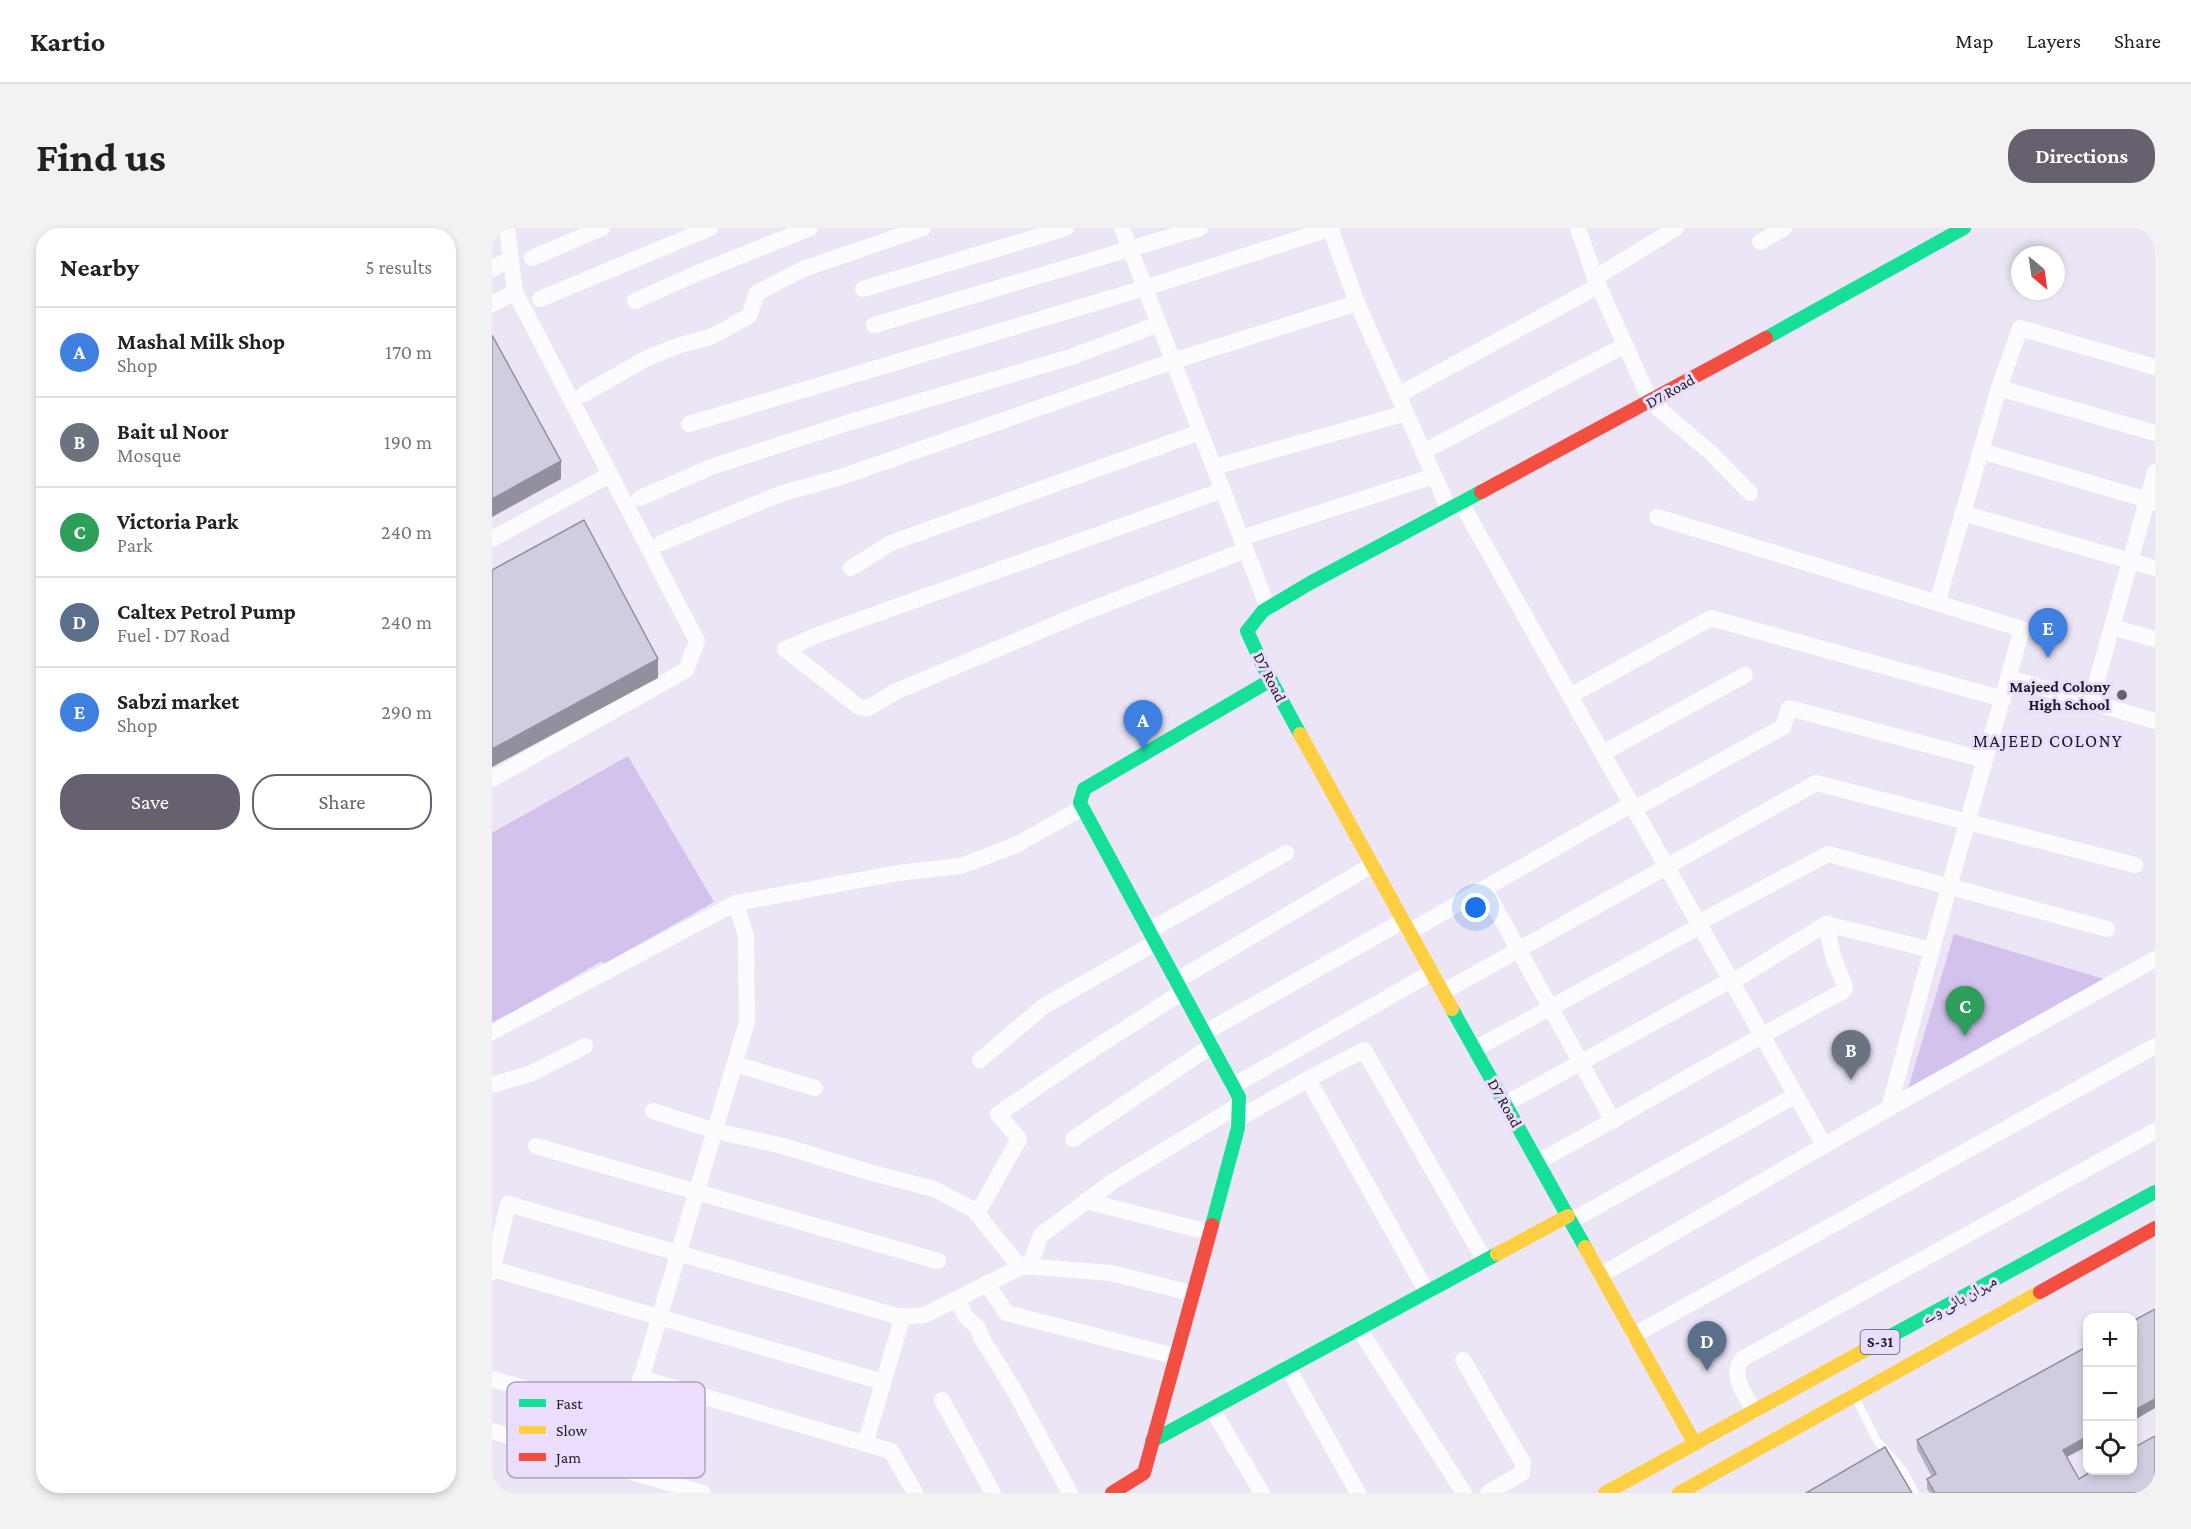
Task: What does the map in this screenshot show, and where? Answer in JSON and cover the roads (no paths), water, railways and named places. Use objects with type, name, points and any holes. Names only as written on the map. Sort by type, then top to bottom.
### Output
[{"type":"street","points":[[492,779],[686,670],[698,641],[515,292],[507,228]]},
{"type":"street","points":[[532,258],[602,228]]},
{"type":"street","points":[[540,299],[710,228]]},
{"type":"street","points":[[635,301],[810,228]]},
{"type":"street","points":[[584,394],[646,358],[680,345],[711,337],[749,316],[757,294],[803,269],[923,228]]},
{"type":"street","points":[[863,289],[1066,228]]},
{"type":"street","points":[[1122,228],[1268,608]]},
{"type":"street","points":[[874,325],[1200,228]]},
{"type":"street","points":[[689,424],[1145,288],[1331,228],[1357,303],[1434,476],[1455,506],[1570,696],[1824,1146]]},
{"type":"street","points":[[1578,228],[1597,282],[1651,402],[1710,452],[1750,493]]},
{"type":"street","points":[[1398,395],[1597,282],[1676,228]]},
{"type":"street","points":[[1760,242],[1784,228]]},
{"type":"street","name":"D7 Road","points":[[1695,1443],[1406,927],[1271,680],[1247,631],[1268,608],[1310,583],[1651,402],[1964,228]]},
{"type":"street","points":[[492,269],[511,258]]},
{"type":"street","points":[[492,304],[515,292]]},
{"type":"street","points":[[661,543],[780,494],[841,477],[1173,361],[1357,303]]},
{"type":"street","points":[[640,498],[711,467],[847,423],[1071,357],[1159,324]]},
{"type":"street","points":[[1937,603],[1999,388],[2020,328],[2155,367]]},
{"type":"street","points":[[1423,452],[1625,345]]},
{"type":"street","points":[[1999,388],[2155,433]]},
{"type":"street","points":[[1214,467],[1406,413]]},
{"type":"street","points":[[851,568],[891,543],[1200,432]]},
{"type":"street","points":[[1981,451],[2151,501]]},
{"type":"street","points":[[2091,702],[2130,562],[2151,501],[2155,472]]},
{"type":"street","points":[[492,539],[609,475]]},
{"type":"street","points":[[1222,490],[785,649],[859,707],[868,708],[897,691],[1244,544],[1434,476]]},
{"type":"street","points":[[1962,513],[2155,568]]},
{"type":"street","points":[[1657,517],[2022,629],[1889,1108]]},
{"type":"street","points":[[1570,696],[1711,618],[2003,699]]},
{"type":"street","points":[[2112,627],[2155,639]]},
{"type":"street","points":[[1603,753],[1745,675]]},
{"type":"street","points":[[2009,678],[2155,721]]},
{"type":"street","points":[[1112,1493],[1144,1473],[1191,1293],[1238,1128],[1239,1097],[1080,803],[1084,789],[1271,680]]},
{"type":"street","points":[[1073,1139],[1208,1040],[1406,927],[1485,889],[1783,728],[1789,708],[1985,760]]},
{"type":"street","points":[[1443,992],[1816,783],[2135,865]]},
{"type":"street","points":[[492,1032],[736,903],[898,873],[961,866],[1016,845],[1082,808]]},
{"type":"street","points":[[980,1060],[1044,1006],[1286,853]]},
{"type":"street","points":[[1475,1050],[1828,854],[2107,929]]},
{"type":"street","points":[[977,1214],[1019,1139],[998,1114],[1179,987],[1372,865]]},
{"type":"street","points":[[1485,889],[1613,1121]]},
{"type":"street","points":[[639,1382],[747,1022],[746,936],[736,903]]},
{"type":"street","points":[[1505,1104],[1731,981],[1826,924],[1932,950]]},
{"type":"street","points":[[1538,1162],[1845,989],[1833,956],[1826,924]]},
{"type":"street","points":[[1601,1275],[1889,1108],[2155,960]]},
{"type":"street","points":[[1233,1086],[1431,972]]},
{"type":"street","points":[[492,1085],[532,1073],[585,1046]]},
{"type":"street","points":[[1634,1335],[2155,1046]]},
{"type":"street","points":[[883,1382],[492,1270],[508,1204],[903,1316],[925,1315],[1026,1266],[1041,1235],[1112,1182],[1238,1112],[1364,1050],[1485,1261]]},
{"type":"street","points":[[735,1064],[815,1088]]},
{"type":"street","points":[[1308,1079],[1427,1292]]},
{"type":"street","points":[[1152,1441],[1796,1095]]},
{"type":"street","points":[[652,1111],[715,1131],[783,1146],[934,1189],[974,1210],[1016,1262],[1026,1266],[1111,1273],[1191,1293]]},
{"type":"street","points":[[1754,1411],[1736,1376],[1737,1366],[1743,1359],[2155,1131]]},
{"type":"street","points":[[536,1146],[938,1261]]},
{"type":"street","name":"مہران ہائی وے","points":[[1605,1493],[2155,1192]]},
{"type":"street","points":[[1086,1201],[1208,1232]]},
{"type":"street","name":"مہران ہائی وے","points":[[1679,1493],[2155,1228]]},
{"type":"street","points":[[987,1283],[1006,1313],[1174,1356]]},
{"type":"street","points":[[958,1299],[965,1316],[978,1328],[981,1337],[1013,1388],[1070,1493]]},
{"type":"street","points":[[865,1444],[903,1316]]},
{"type":"street","points":[[1359,1329],[1464,1493]]},
{"type":"street","points":[[1463,1360],[1523,1463],[1522,1473],[1488,1493]]},
{"type":"street","points":[[1288,1368],[1358,1493]]},
{"type":"street","points":[[640,1378],[654,1382]]},
{"type":"street","points":[[492,1379],[507,1383]]},
{"type":"street","points":[[705,1397],[891,1451],[915,1493]]},
{"type":"street","points":[[942,1400],[993,1493]]},
{"type":"street","points":[[1212,1409],[1262,1493]]},
{"type":"street","points":[[492,1431],[507,1435]]},
{"type":"street","points":[[647,1485],[703,1493]]},
{"type":"lane","points":[[1854,1396],[1877,1441],[1903,1470],[1916,1493]]},
{"type":"lane","points":[[1874,1455],[1884,1449]]},
{"type":"place","name":"Sabzi market","points":[[2048,658]]},
{"type":"place","name":"Majeed Colony High School","points":[[2122,695]]},
{"type":"place","name":"Mashal Milk Shop","points":[[1143,750]]},
{"type":"place","name":"Victoria Park","points":[[1965,1036]]},
{"type":"place","name":"Bait ul Noor","points":[[1851,1080]]},
{"type":"place","name":"Caltex Petrol Pump","points":[[1707,1371]]},
{"type":"district","name":"MAJEED COLONY","points":[[2048,741]]}]
